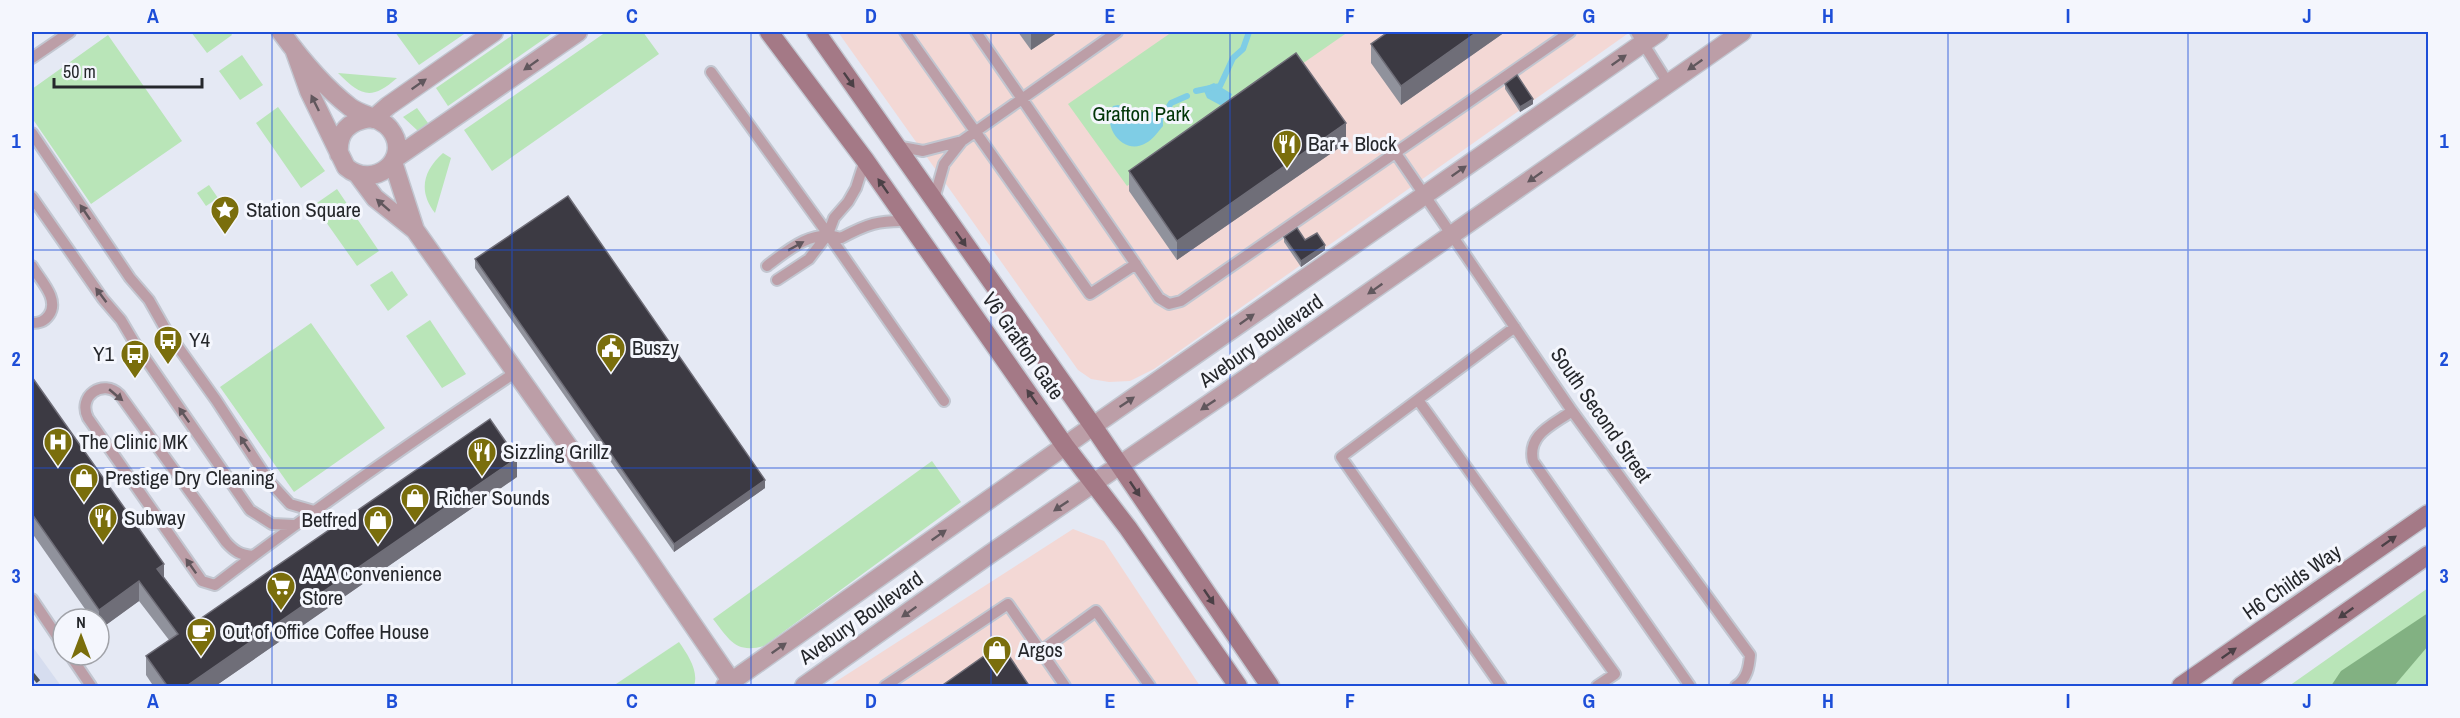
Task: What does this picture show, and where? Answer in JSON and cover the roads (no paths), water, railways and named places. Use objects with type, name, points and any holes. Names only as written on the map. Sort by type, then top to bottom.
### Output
[{"type":"street","points":[[281,32],[294,50],[346,104],[385,124],[394,135],[396,148],[393,160],[415,230]]},
{"type":"street","points":[[339,154],[340,137],[347,126],[359,119],[371,118],[494,32]]},
{"type":"street","points":[[358,175],[379,174],[393,160],[578,32]]},
{"type":"street","name":"V6 Grafton Gate","points":[[769,32],[865,160],[1065,446],[1154,564],[1238,687]]},
{"type":"street","name":"V6 Grafton Gate","points":[[816,32],[1093,426],[1270,687]]},
{"type":"street","name":"Avebury Boulevard","points":[[728,684],[1425,195],[1639,37],[1659,32]]},
{"type":"street","name":"Avebury Boulevard","points":[[804,687],[990,554],[1743,32]]},
{"type":"street","points":[[294,50],[309,91],[346,167],[358,175],[375,198],[415,230],[516,372],[728,684]]},
{"type":"street","name":"H6 Childs Way","points":[[2181,687],[2424,517]]},
{"type":"street","points":[[2241,687],[2428,555]]},
{"type":"lane","points":[[32,58],[70,32]]},
{"type":"lane","points":[[905,32],[1090,294],[1136,264]]},
{"type":"lane","points":[[976,32],[1159,298],[1169,304],[1181,301],[1570,32]]},
{"type":"lane","points":[[895,146],[923,151],[962,141],[1117,32]]},
{"type":"lane","points":[[1639,37],[1668,83]]},
{"type":"lane","points":[[711,72],[828,234],[944,401]]},
{"type":"lane","points":[[32,133],[130,278],[149,300],[166,330],[269,481],[290,504],[314,511]]},
{"type":"lane","points":[[934,200],[944,164],[962,141]]},
{"type":"lane","name":"South Second Street","points":[[1395,152],[1572,411],[1750,655],[1749,669],[1736,687]]},
{"type":"lane","points":[[777,280],[809,259],[828,234],[834,218],[848,202],[856,188],[865,160]]},
{"type":"lane","points":[[32,197],[103,299],[121,320],[250,510],[272,524],[294,525]]},
{"type":"lane","points":[[767,266],[797,243],[828,234],[842,238],[866,225],[880,221],[908,221]]},
{"type":"lane","points":[[32,266],[50,294],[52,302],[48,317],[40,323],[32,323]]},
{"type":"lane","points":[[1501,687],[1341,457],[1515,327]]},
{"type":"lane","points":[[253,556],[242,556],[226,542],[120,395],[110,388],[98,388],[93,391],[86,401],[88,418],[202,581],[215,585],[294,525],[516,372]]},
{"type":"lane","points":[[1418,400],[1615,674],[1597,687]]},
{"type":"lane","points":[[1572,411],[1534,438],[1531,449],[1533,461],[1690,687]]},
{"type":"lane","points":[[32,599],[51,627]]},
{"type":"lane","points":[[885,687],[1008,604],[1065,687]]},
{"type":"lane","points":[[1041,651],[1096,611],[1150,687]]},
{"type":"lane","points":[[78,667],[91,687]]},
{"type":"water","points":[[1214,83],[1232,94],[1228,104],[1220,105],[1207,98],[1205,87]]},
{"type":"water","points":[[1113,106],[1128,108],[1140,118],[1151,112],[1160,114],[1163,116],[1163,126],[1146,143],[1130,146],[1123,143],[1117,138],[1110,123]]},
{"type":"waterway","points":[[1196,91],[1220,86],[1233,58],[1243,49],[1249,32]]},
{"type":"waterway","points":[[1163,116],[1171,103],[1187,96]]},
{"type":"railway","points":[[32,674],[42,686]]},
{"type":"place","name":"Bar + Block","points":[[1287,170]]},
{"type":"place","name":"Station Square","points":[[225,236]]},
{"type":"place","name":"Y4","points":[[168,366]]},
{"type":"place","name":"Buszy","points":[[611,374]]},
{"type":"place","name":"Y1","points":[[135,380]]},
{"type":"place","name":"The Clinic MK","points":[[58,468]]},
{"type":"place","name":"Sizzling Grillz","points":[[482,478]]},
{"type":"place","name":"Prestige Dry Cleaning","points":[[84,504]]},
{"type":"place","name":"Richer Sounds","points":[[415,524]]},
{"type":"place","name":"Subway","points":[[103,544]]},
{"type":"place","name":"Betfred","points":[[378,546]]},
{"type":"place","name":"AAA Convenience Store","points":[[281,612]]},
{"type":"place","name":"Out of Office Coffee House","points":[[201,658]]},
{"type":"place","name":"Argos","points":[[997,676]]},
{"type":"park label","name":"Grafton Park","points":[[1141,114]]}]
